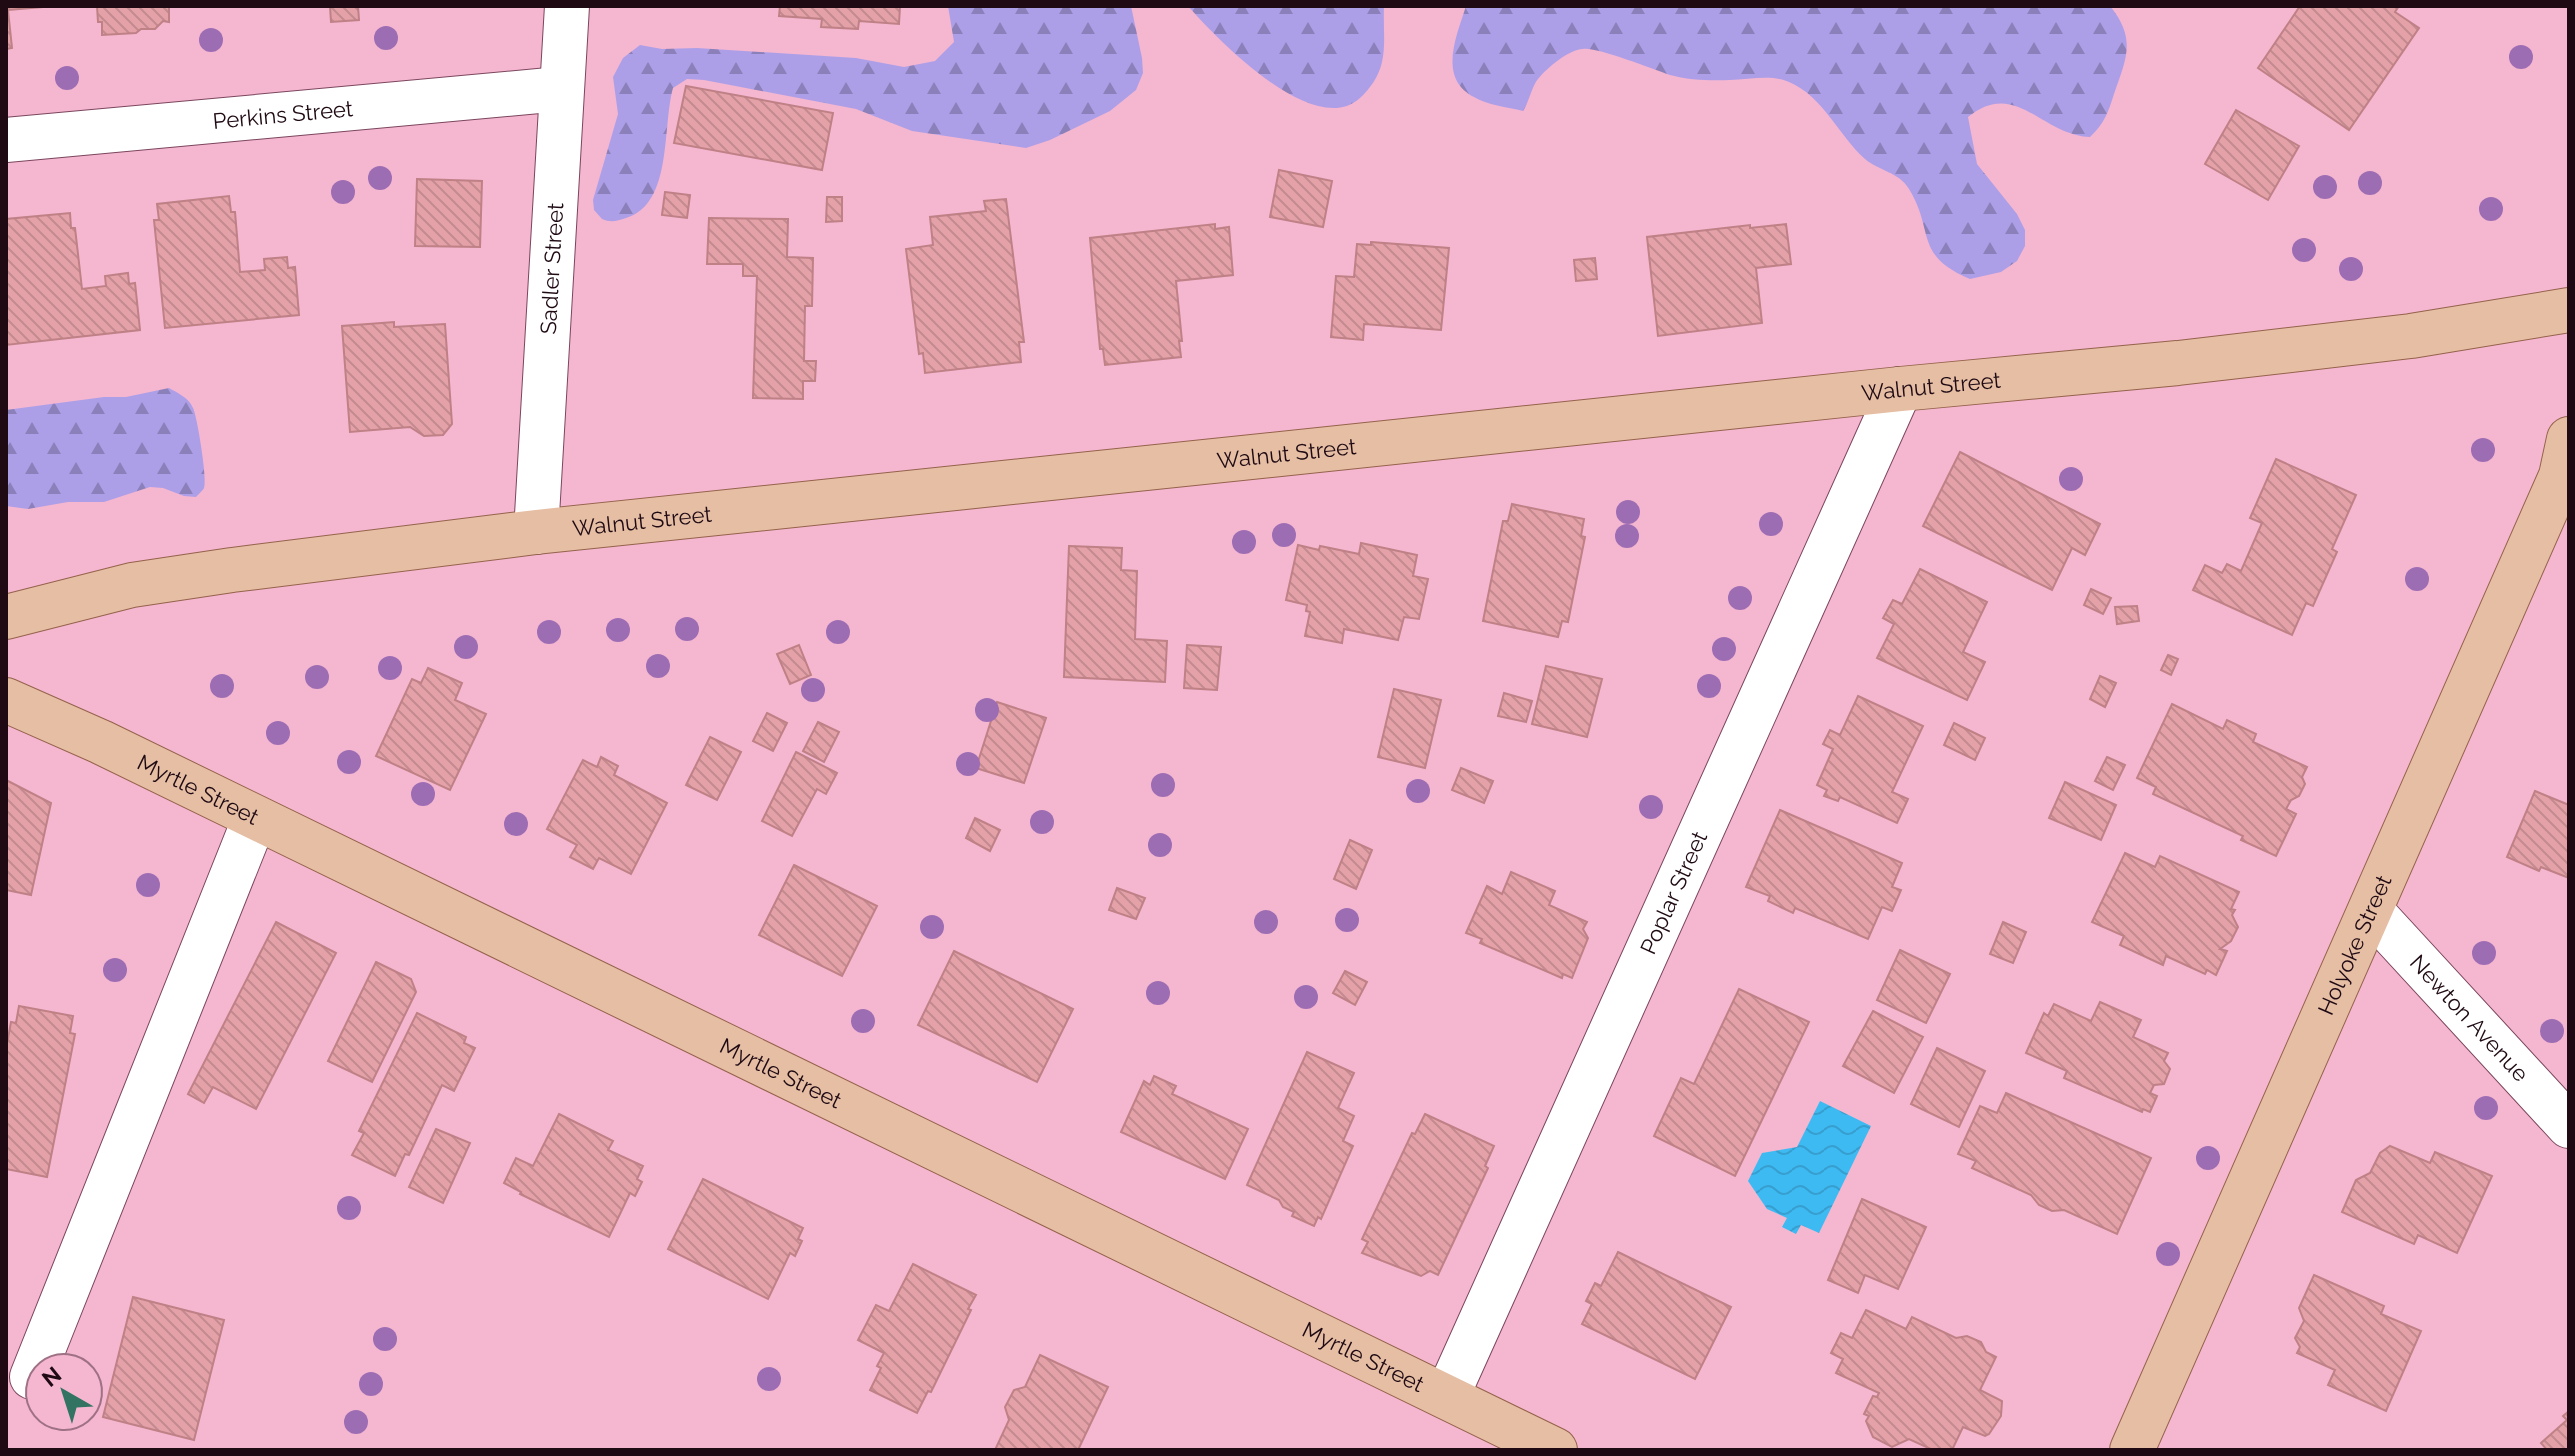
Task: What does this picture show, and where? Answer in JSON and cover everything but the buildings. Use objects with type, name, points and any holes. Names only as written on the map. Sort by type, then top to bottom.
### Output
[{"type":"main road","name":"Walnut Street","points":[[6,617],[132,585],[536,532],[1900,389],[2178,363],[2396,338],[2569,310]]},
{"type":"main road","name":"Holyoke Street","points":[[2132,1450],[2372,912],[2561,476],[2569,439]]},
{"type":"main road","name":"Myrtle Street","points":[[6,700],[101,742],[1555,1450]]},
{"type":"street","name":"Sadler Street","points":[[536,532],[567,6]]},
{"type":"street","name":"Perkins Street","points":[[6,140],[560,89]]},
{"type":"street","name":"Poplar Street","points":[[1447,1396],[1900,389]]},
{"type":"street","points":[[42,1352],[255,818]]},
{"type":"street","name":"Newton Avenue","points":[[2372,912],[2569,1126]]},
{"type":"green space","points":[[948,6],[1131,6],[1143,73],[1136,90],[1110,111],[1026,148],[912,131],[856,109],[687,79],[673,88],[663,162],[652,197],[641,210],[617,221],[602,219],[594,210],[593,200],[618,114],[613,77],[623,58],[640,45],[662,49],[697,48],[856,58],[904,67],[935,61],[954,42]]},
{"type":"green space","points":[[1188,6],[1384,6],[1381,67],[1374,82],[1360,98],[1341,107],[1318,106],[1293,96],[1243,61]]},
{"type":"green space","points":[[1466,6],[2110,6],[2124,29],[2127,49],[2107,113],[2090,137],[2057,128],[2029,112],[2000,103],[1968,117],[1977,164],[2017,214],[2025,230],[2025,246],[2017,261],[2001,272],[1970,279],[1940,261],[1933,251],[1917,204],[1905,183],[1865,159],[1821,106],[1801,88],[1775,78],[1684,78],[1583,49],[1565,56],[1542,74],[1523,111],[1497,106],[1474,97],[1456,79],[1453,55]]},
{"type":"green space","points":[[169,388],[186,399],[195,413],[205,483],[204,489],[196,497],[150,487],[104,502],[68,502],[28,509],[6,506],[6,410],[126,397]]},
{"type":"water","points":[[1820,1101],[1871,1126],[1819,1233],[1801,1225],[1796,1234],[1782,1227],[1787,1218],[1767,1209],[1748,1181],[1762,1153],[1797,1147]]}]
